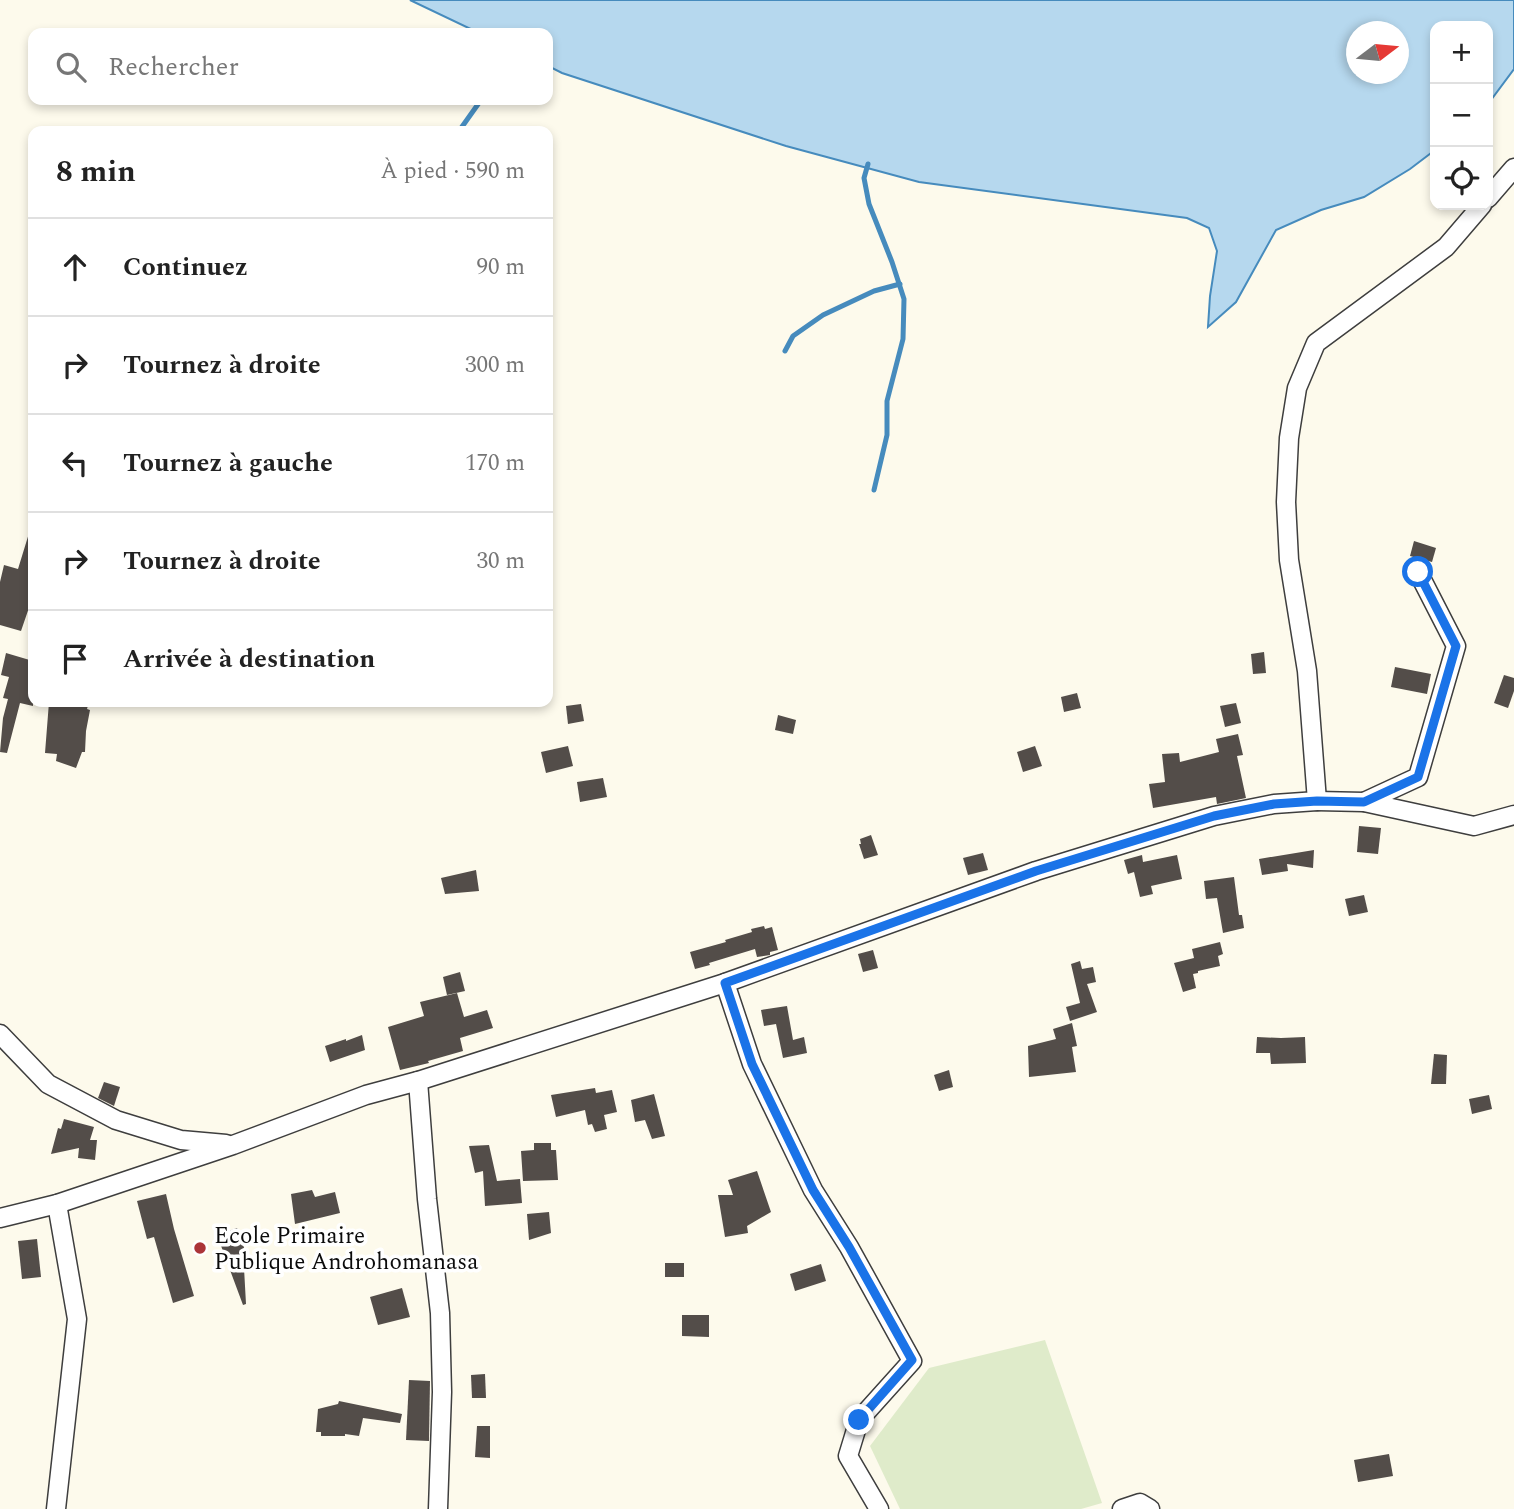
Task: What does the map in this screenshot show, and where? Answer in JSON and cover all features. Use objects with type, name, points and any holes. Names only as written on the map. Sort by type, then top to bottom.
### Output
[{"type":"street","points":[[1493,192],[1514,167]]},
{"type":"street","points":[[1317,801],[1307,671],[1289,560],[1286,502],[1289,438],[1297,388],[1316,343],[1446,247],[1478,210]]},
{"type":"street","points":[[1364,802],[1418,777],[1456,646],[1418,572]]},
{"type":"street","points":[[0,1219],[57,1204],[233,1145],[366,1095],[418,1081],[725,983],[1036,871],[1214,816],[1274,804],[1317,801],[1364,802],[1474,826],[1514,815]]},
{"type":"street","points":[[725,983],[752,1064],[808,1179],[912,1360],[859,1420],[848,1457],[879,1509]]},
{"type":"street","points":[[0,1034],[48,1084],[116,1120],[181,1140],[233,1145]]},
{"type":"street","points":[[418,1081],[427,1199],[440,1314],[442,1392],[438,1509]]},
{"type":"street","points":[[56,1509],[77,1319],[57,1204]]},
{"type":"street","points":[[1122,1509],[1140,1503],[1150,1509]]},
{"type":"green space","points":[[1045,1340],[1102,1503],[1081,1509],[900,1509],[870,1446],[929,1368]]},
{"type":"water","points":[[410,0],[1514,0],[1514,69],[1493,97],[1493,21],[1430,21],[1430,154],[1364,197],[1321,210],[1276,230],[1236,302],[1208,327],[1217,251],[1209,228],[1187,218],[919,182],[786,146],[553,68],[553,28],[469,28]]},
{"type":"building","points":[[28,536],[28,611],[21,631],[0,625],[0,582],[4,565],[18,569]]},
{"type":"building","points":[[1414,541],[1436,548],[1432,562],[1410,556]]},
{"type":"building","points":[[1264,652],[1266,673],[1253,674],[1251,654]]},
{"type":"building","points":[[6,653],[28,660],[28,705],[20,703],[7,753],[0,752],[3,718],[8,699],[3,698],[9,677],[1,675]]},
{"type":"building","points":[[1395,667],[1431,674],[1427,694],[1391,687]]},
{"type":"building","points":[[1504,675],[1514,678],[1514,691],[1508,708],[1494,703]]},
{"type":"building","points":[[1077,693],[1081,708],[1064,712],[1061,697]]},
{"type":"building","points":[[1236,703],[1241,723],[1225,727],[1220,706]]},
{"type":"building","points":[[581,704],[584,721],[568,724],[566,706]]},
{"type":"building","points":[[49,707],[88,707],[90,710],[85,752],[82,752],[76,768],[56,761],[57,754],[45,753]]},
{"type":"building","points":[[778,715],[796,720],[793,734],[775,730]]},
{"type":"building","points":[[1238,734],[1243,755],[1237,756],[1246,798],[1217,804],[1216,797],[1153,808],[1149,784],[1165,782],[1162,754],[1179,753],[1180,762],[1219,752],[1216,739]]},
{"type":"building","points":[[568,746],[573,766],[546,773],[541,752]]},
{"type":"building","points":[[1035,746],[1042,766],[1023,772],[1017,752]]},
{"type":"building","points":[[603,778],[607,797],[580,802],[577,782]]},
{"type":"building","points":[[1359,826],[1381,828],[1378,854],[1357,852]]},
{"type":"building","points":[[871,835],[878,855],[864,859],[860,839]]},
{"type":"building","points":[[1314,850],[1313,868],[1287,864],[1288,871],[1262,875],[1259,859]]},
{"type":"building","points":[[983,853],[988,870],[968,875],[963,858]]},
{"type":"building","points":[[1142,855],[1143,862],[1177,855],[1182,879],[1151,886],[1153,894],[1140,897],[1134,872],[1128,874],[1124,860]]},
{"type":"building","points":[[476,870],[479,891],[445,894],[441,878]]},
{"type":"building","points":[[1234,877],[1239,915],[1242,915],[1244,928],[1223,933],[1217,898],[1206,899],[1204,881]]},
{"type":"building","points":[[1364,895],[1368,912],[1349,916],[1345,899]]},
{"type":"building","points":[[764,926],[765,929],[772,927],[778,950],[770,952],[770,955],[757,957],[755,949],[695,969],[690,952],[726,942],[725,940],[752,932],[751,929]]},
{"type":"building","points":[[1220,942],[1223,954],[1218,956],[1220,966],[1193,974],[1196,988],[1183,992],[1174,963],[1194,958],[1192,949]]},
{"type":"building","points":[[873,950],[878,968],[863,972],[858,954]]},
{"type":"building","points":[[1080,961],[1082,969],[1093,967],[1096,982],[1087,984],[1097,1012],[1070,1021],[1066,1007],[1080,1003],[1071,964]]},
{"type":"building","points":[[460,972],[465,991],[447,995],[443,977]]},
{"type":"building","points":[[457,993],[464,1017],[487,1010],[493,1028],[460,1038],[463,1051],[400,1070],[388,1027],[424,1016],[420,1002]]},
{"type":"building","points":[[787,1006],[793,1040],[804,1037],[807,1053],[783,1058],[776,1024],[764,1026],[761,1010]]},
{"type":"building","points":[[1072,1023],[1077,1046],[1072,1047],[1076,1072],[1029,1077],[1028,1046],[1056,1039],[1053,1029]]},
{"type":"building","points":[[362,1035],[365,1050],[330,1062],[325,1046]]},
{"type":"building","points":[[1257,1037],[1305,1037],[1306,1063],[1271,1064],[1270,1053],[1256,1053]]},
{"type":"building","points":[[1434,1054],[1447,1055],[1446,1084],[1431,1084]]},
{"type":"building","points":[[949,1070],[953,1087],[939,1091],[934,1075]]},
{"type":"building","points":[[104,1082],[120,1087],[114,1106],[98,1098]]},
{"type":"building","points":[[595,1088],[596,1093],[612,1090],[617,1112],[604,1115],[607,1129],[595,1132],[592,1124],[588,1125],[585,1110],[556,1117],[551,1095]]},
{"type":"building","points":[[654,1094],[665,1136],[652,1139],[645,1120],[635,1122],[631,1100]]},
{"type":"building","points":[[1489,1095],[1492,1109],[1472,1114],[1469,1099]]},
{"type":"building","points":[[64,1119],[94,1127],[90,1140],[97,1140],[95,1160],[78,1158],[79,1148],[51,1154],[58,1128],[61,1129]]},
{"type":"building","points":[[534,1143],[551,1143],[551,1150],[556,1150],[558,1180],[523,1181],[521,1151],[534,1150]]},
{"type":"building","points":[[489,1145],[497,1181],[520,1179],[522,1203],[485,1206],[483,1171],[475,1173],[469,1146]]},
{"type":"building","points":[[757,1171],[771,1212],[747,1226],[748,1233],[725,1237],[718,1195],[733,1195],[728,1180]]},
{"type":"building","points":[[312,1190],[315,1197],[335,1192],[340,1213],[295,1224],[291,1194]]},
{"type":"building","points":[[166,1194],[194,1296],[173,1303],[154,1237],[147,1239],[137,1201]]},
{"type":"building","points":[[549,1212],[551,1233],[529,1240],[527,1214]]},
{"type":"building","points":[[237,1228],[251,1267],[244,1268],[246,1304],[243,1305],[217,1235]]},
{"type":"building","points":[[37,1239],[41,1277],[22,1279],[18,1241]]},
{"type":"building","points":[[665,1263],[684,1263],[684,1277],[665,1277]]},
{"type":"building","points":[[821,1264],[826,1281],[795,1291],[790,1274]]},
{"type":"building","points":[[402,1288],[410,1317],[378,1325],[370,1297]]},
{"type":"building","points":[[682,1315],[709,1315],[709,1337],[682,1336]]},
{"type":"building","points":[[485,1374],[486,1398],[472,1398],[471,1375]]},
{"type":"building","points":[[409,1380],[430,1381],[429,1441],[406,1440]]},
{"type":"building","points":[[339,1401],[402,1414],[400,1423],[363,1418],[359,1436],[321,1436],[321,1432],[316,1432],[318,1409],[338,1404]]},
{"type":"building","points":[[477,1426],[490,1426],[490,1458],[475,1457]]},
{"type":"building","points":[[1389,1454],[1393,1476],[1358,1482],[1354,1460]]},
{"type":"waterway","points":[[463,126],[477,105]]},
{"type":"waterway","points":[[868,164],[864,178],[869,204],[904,299],[903,339],[887,401],[887,435],[874,490]]},
{"type":"waterway","points":[[785,351],[793,336],[823,315],[874,291],[900,284]]},
{"type":"place","name":"Ecole Primaire Publique Androhomanasa","points":[[200,1248]]},
{"type":"route","points":[[859,1420],[912,1360],[849,1247],[813,1190],[752,1064],[725,983],[1036,871],[1214,816],[1274,804],[1364,802],[1418,777],[1456,646],[1418,572]]}]
